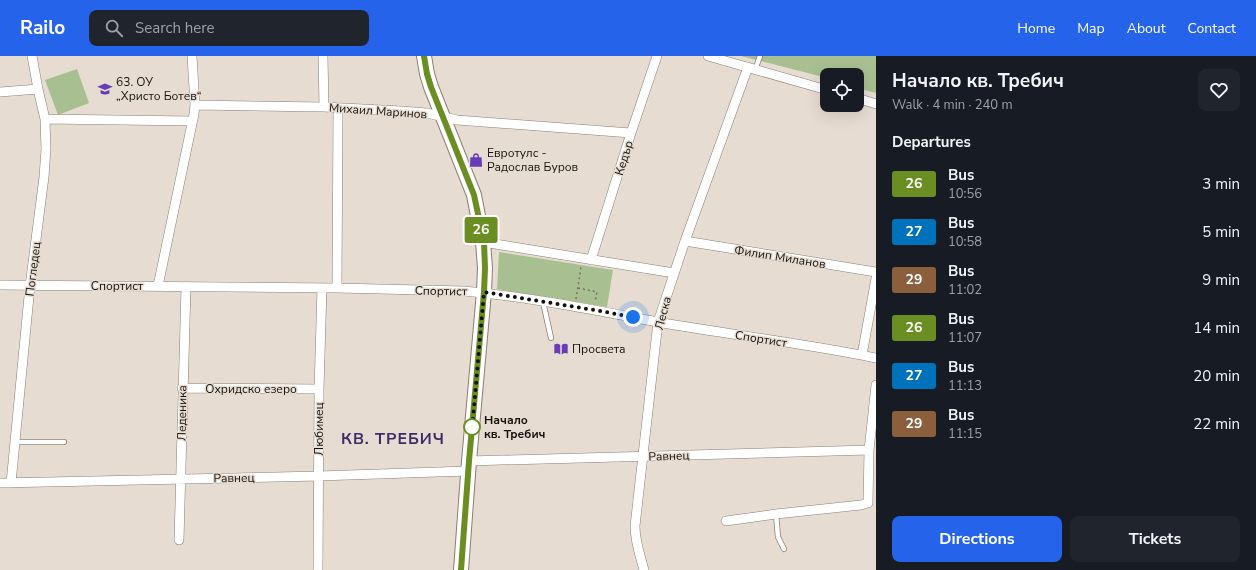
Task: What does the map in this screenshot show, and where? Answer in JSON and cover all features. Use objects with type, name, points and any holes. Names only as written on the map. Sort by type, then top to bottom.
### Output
[{"type":"main road","points":[[424,56],[427,74],[442,116],[474,195],[484,242],[484,292],[461,570]]},
{"type":"street","name":"Погледец","points":[[11,483],[30,286],[44,177],[46,149],[45,119],[32,56]]},
{"type":"street","points":[[158,286],[195,105],[192,56]]},
{"type":"street","points":[[323,56],[324,107]]},
{"type":"street","name":"Кедър","points":[[587,260],[657,56]]},
{"type":"street","points":[[708,56],[820,88]]},
{"type":"street","name":"Леска","points":[[644,570],[635,538],[635,526],[658,322],[685,241],[751,68]]},
{"type":"street","points":[[0,92],[38,89]]},
{"type":"street","points":[[864,100],[876,104]]},
{"type":"street","name":"Михаил Маринов","points":[[195,105],[324,107],[427,113],[457,120],[631,133]]},
{"type":"street","points":[[337,288],[338,108]]},
{"type":"street","points":[[45,119],[192,121]]},
{"type":"street","name":"Филип Миланов","points":[[685,241],[876,272]]},
{"type":"street","points":[[484,242],[674,273]]},
{"type":"street","points":[[862,355],[876,278]]},
{"type":"street","name":"Спортист","points":[[0,285],[464,290],[594,310],[876,358]]},
{"type":"street","name":"Леденика","points":[[179,540],[182,388],[186,287]]},
{"type":"street","name":"Любимец","points":[[318,570],[319,389],[322,288]]},
{"type":"street","points":[[726,521],[868,503],[869,450],[876,385]]},
{"type":"street","name":"Охридско езеро","points":[[182,388],[319,389]]},
{"type":"street","name":"Равнец","points":[[0,483],[319,476],[469,466],[643,457],[869,450]]},
{"type":"lane","points":[[751,68],[760,56]]},
{"type":"lane","points":[[543,302],[551,338]]},
{"type":"lane","points":[[15,442],[64,442]]},
{"type":"lane","points":[[776,514],[778,537],[784,549]]},
{"type":"path","points":[[575,307],[578,288],[587,260]]},
{"type":"path","points":[[578,288],[597,292],[594,310]]},
{"type":"green space","points":[[741,56],[876,56],[876,93],[864,90],[864,68],[820,68],[820,76]]},
{"type":"green space","points":[[77,69],[89,103],[58,115],[45,80]]},
{"type":"green space","points":[[499,252],[613,270],[607,307],[497,289]]},
{"type":"bus line","name":"26","points":[[424,56],[431,87],[474,195],[484,242],[484,292],[461,570]]},
{"type":"place","name":"63. ОУ „Христо Ботев“","points":[[105,89]]},
{"type":"place","name":"Евротулс - Радослав Буров","points":[[476,160]]},
{"type":"place","name":"Просвета","points":[[561,349]]},
{"type":"place","name":"Начало кв. Требич","points":[[472,427]]},
{"type":"district","name":"КВ. ТРЕБИЧ","points":[[393,438]]},
{"type":"route","points":[[472,427],[472,430],[484,292],[633,317]]}]
